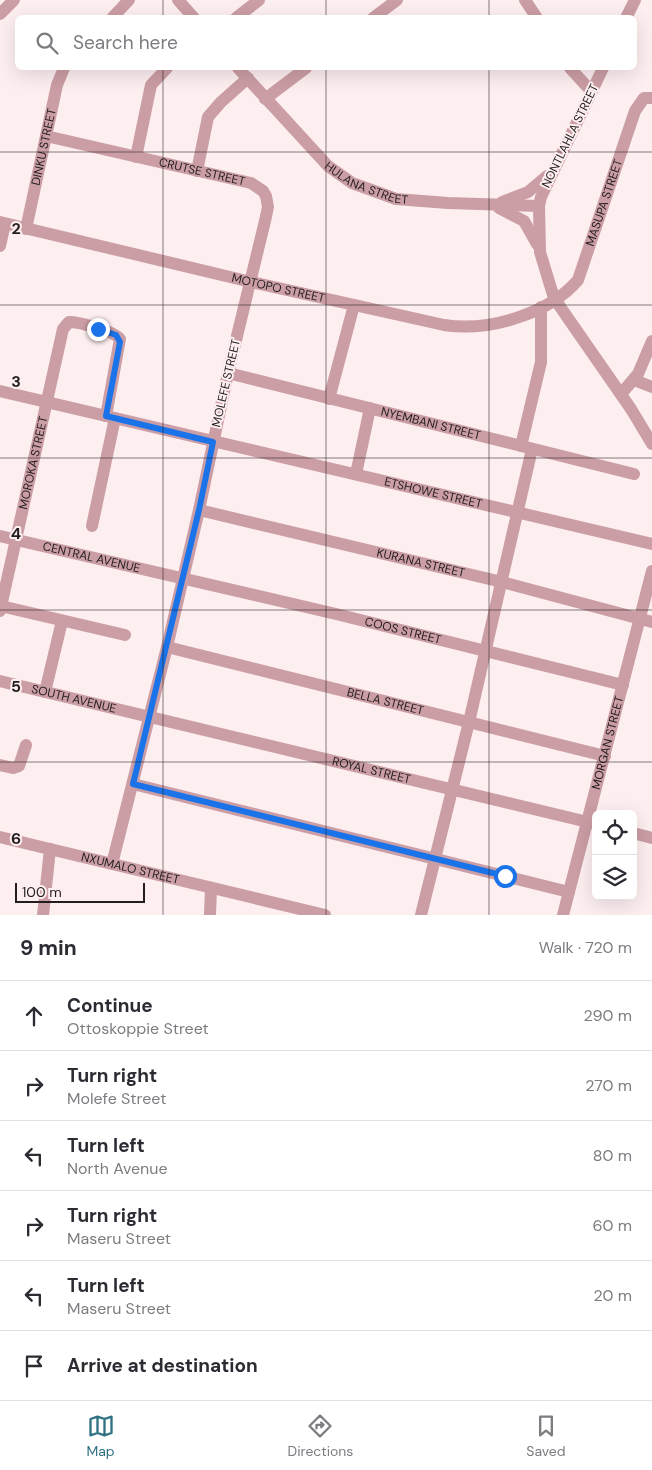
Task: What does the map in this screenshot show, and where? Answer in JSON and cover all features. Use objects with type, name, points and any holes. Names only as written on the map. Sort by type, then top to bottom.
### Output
[{"type":"street","points":[[0,14],[14,0]]},
{"type":"street","points":[[115,15],[129,0]]},
{"type":"street","points":[[178,0],[191,15]]},
{"type":"street","points":[[240,15],[259,0]]},
{"type":"street","points":[[377,15],[397,0]]},
{"type":"street","points":[[525,0],[535,15]]},
{"type":"street","points":[[628,15],[635,0]]},
{"type":"street","name":"DINKU STREET","points":[[26,229],[57,84],[63,70]]},
{"type":"street","points":[[136,157],[151,85],[165,70]]},
{"type":"street","name":"HULANA STREET","points":[[240,70],[328,166],[352,183],[396,199],[539,206]]},
{"type":"street","points":[[265,99],[303,70]]},
{"type":"street","points":[[572,70],[591,91]]},
{"type":"street","name":"NONTLAHLA STREET","points":[[539,206],[552,172],[602,70]]},
{"type":"street","points":[[197,171],[208,117],[221,102],[248,78]]},
{"type":"street","name":"MASUPA STREET","points":[[554,298],[572,286],[583,269],[635,110],[648,98]]},
{"type":"street","name":"CRUTSE STREET","points":[[46,136],[251,183],[263,191],[268,207],[251,282]]},
{"type":"street","points":[[494,205],[528,192],[552,172]]},
{"type":"street","points":[[494,205],[513,213],[524,221],[540,248]]},
{"type":"street","points":[[539,206],[542,265],[554,298],[621,394],[652,444]]},
{"type":"street","points":[[0,246],[3,223]]},
{"type":"street","name":"MOTOPO STREET","points":[[3,223],[251,282],[444,324],[469,326],[508,321],[541,307],[554,298]]},
{"type":"street","name":"MOLEFE STREET","points":[[112,864],[167,647],[228,373],[251,282]]},
{"type":"street","points":[[329,399],[354,305]]},
{"type":"street","points":[[421,915],[436,860],[519,512],[527,447],[541,362],[541,307]]},
{"type":"street","name":"MOROKA STREET","points":[[1,608],[63,329],[66,324],[72,322],[116,335],[120,339],[111,417]]},
{"type":"street","points":[[621,394],[634,380],[652,341]]},
{"type":"street","name":"NYEMBANI STREET","points":[[228,373],[634,474]]},
{"type":"street","points":[[634,380],[652,387]]},
{"type":"street","name":"ETSHOWE STREET","points":[[0,391],[652,544]]},
{"type":"street","points":[[356,474],[370,408]]},
{"type":"street","points":[[92,526],[111,417]]},
{"type":"street","name":"KURANA STREET","points":[[199,510],[502,582],[646,620]]},
{"type":"street","name":"CENTRAL AVENUE","points":[[0,536],[182,579]]},
{"type":"street","name":"MORGAN STREET","points":[[595,810],[605,756],[623,685],[646,620],[652,571]]},
{"type":"street","name":"COOS STREET","points":[[182,579],[336,614],[623,685]]},
{"type":"street","points":[[1,608],[124,636]]},
{"type":"street","points":[[45,692],[62,621]]},
{"type":"street","name":"BELLA STREET","points":[[167,647],[605,756]]},
{"type":"street","name":"SOUTH AVENUE","points":[[0,681],[149,717]]},
{"type":"street","name":"ROYAL STREET","points":[[149,717],[453,788],[592,823]]},
{"type":"street","points":[[0,766],[13,768],[19,766],[26,745]]},
{"type":"street","points":[[133,784],[569,892]]},
{"type":"street","name":"MORGAN STREET","points":[[563,915],[592,823]]},
{"type":"street","points":[[637,834],[652,838]]},
{"type":"street","name":"NXUMALO STREET","points":[[0,837],[325,915]]},
{"type":"street","points":[[43,915],[50,849]]},
{"type":"street","points":[[210,915],[211,888]]},
{"type":"route","points":[[98,329],[119,336],[120,339],[106,416],[213,442],[167,647],[133,784],[505,876]]}]
